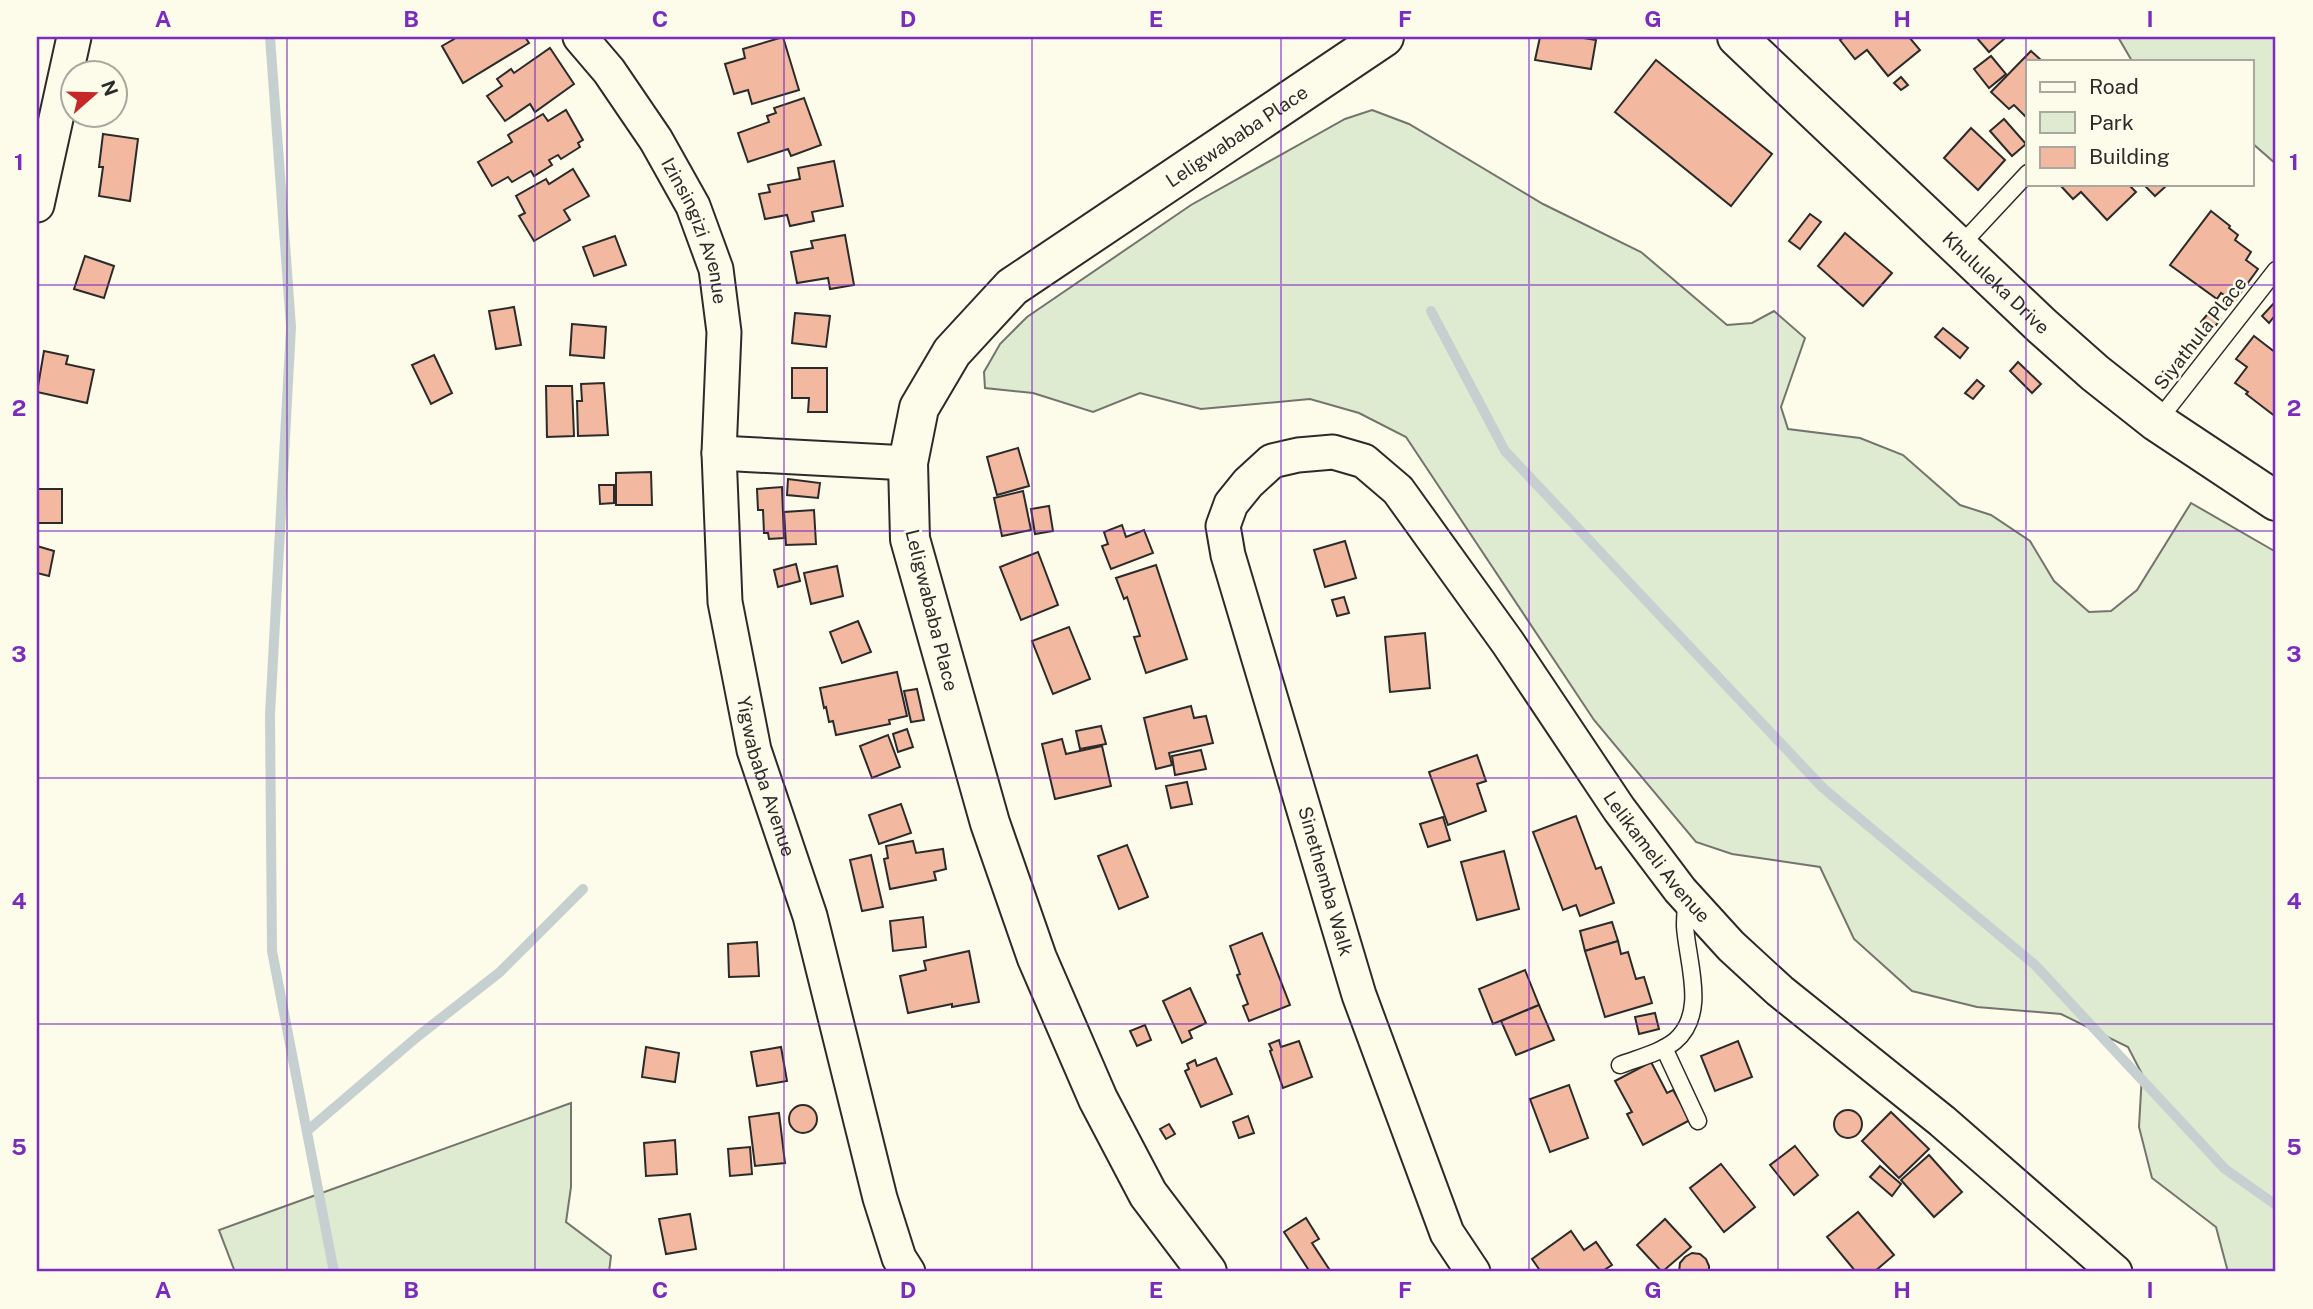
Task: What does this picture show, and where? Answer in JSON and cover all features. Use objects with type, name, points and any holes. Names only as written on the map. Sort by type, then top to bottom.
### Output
[{"type":"street","points":[[37,205],[74,37]]},
{"type":"street","name":"Izinsingizi Avenue","points":[[580,37],[609,71],[656,140],[693,206],[716,269],[724,332],[719,453]]},
{"type":"street","name":"Leligwababa Place","points":[[1208,1272],[1148,1194],[1098,1099],[1037,958],[990,823],[910,539],[908,463],[919,408],[952,352],[1012,287],[1384,37]]},
{"type":"street","name":"Khululeka Drive","points":[[1737,37],[1958,248],[2095,373],[2157,422],[2276,500]]},
{"type":"street","points":[[719,453],[908,463]]},
{"type":"street","name":"Yigwababa Avenue","points":[[719,453],[725,602],[754,750],[810,916],[880,1198],[899,1258],[908,1272]]},
{"type":"street","name":"Lelikameli Avenue","points":[[1248,483],[1272,461],[1298,455],[1333,453],[1364,461],[1398,490],[1508,643],[1619,809],[1686,897],[1731,946],[1780,991],[1942,1121],[2115,1272]]},
{"type":"street","name":"Sinethemba Walk","points":[[1248,483],[1231,504],[1223,526],[1228,555],[1363,1007],[1447,1233],[1473,1272]]},
{"type":"lane","points":[[1958,248],[2026,175]]},
{"type":"lane","name":"Siyathula Place","points":[[2157,422],[2276,270]]},
{"type":"lane","points":[[1620,1065],[1664,1048],[1678,1039],[1690,1018],[1694,999],[1685,927],[1686,897]]},
{"type":"lane","points":[[1664,1048],[1698,1121]]},
{"type":"green space","points":[[2118,37],[2276,37],[2276,164],[2254,145],[2254,60],[2131,60]]},
{"type":"green space","points":[[1372,110],[1409,124],[1543,204],[1641,252],[1727,325],[1752,323],[1774,311],[1805,338],[1781,407],[1788,429],[1860,438],[1903,455],[1960,505],[1991,515],[2030,541],[2054,581],[2089,612],[2111,611],[2137,590],[2191,503],[2276,552],[2276,1272],[2228,1272],[2216,1227],[2152,1178],[2139,1127],[2142,1074],[2128,1047],[2061,1014],[1977,1007],[1912,991],[1854,939],[1820,867],[1732,854],[1696,842],[1594,720],[1406,437],[1359,413],[1310,399],[1201,409],[1140,393],[1093,412],[1033,393],[985,388],[984,372],[1000,344],[1027,317],[1191,205],[1345,119]]},
{"type":"green space","points":[[571,1103],[571,1187],[566,1222],[611,1256],[609,1272],[235,1272],[219,1230]]},
{"type":"building","points":[[453,37],[525,37],[529,43],[463,83],[442,46],[454,39]]},
{"type":"building","points":[[783,37],[799,90],[752,104],[748,90],[734,94],[725,64],[745,58],[743,49]]},
{"type":"building","points":[[1540,37],[1596,40],[1591,69],[1535,60]]},
{"type":"building","points":[[1844,37],[1909,37],[1920,50],[1888,76],[1867,50],[1855,59],[1840,40]]},
{"type":"building","points":[[1976,37],[2003,37],[2004,39],[1989,52]]},
{"type":"building","points":[[550,48],[574,84],[535,112],[530,104],[505,121],[487,96],[502,86],[497,79],[511,69],[514,73]]},
{"type":"building","points":[[2031,51],[2041,60],[2026,60],[2026,117],[2014,105],[2009,109],[1991,92]]},
{"type":"building","points":[[1991,56],[2006,74],[1989,88],[1974,69]]},
{"type":"building","points":[[1656,60],[1772,154],[1731,206],[1615,112]]},
{"type":"building","points":[[1901,77],[1908,85],[1901,90],[1894,83]]},
{"type":"building","points":[[804,98],[821,145],[791,156],[788,149],[748,162],[738,133],[769,122],[767,116],[776,113],[774,108]]},
{"type":"building","points":[[566,110],[583,140],[578,143],[580,147],[561,159],[558,155],[549,160],[552,165],[534,176],[531,171],[512,182],[508,177],[492,186],[478,162],[512,142],[508,135],[543,114],[548,121]]},
{"type":"building","points":[[2004,119],[2026,144],[2012,156],[1990,131]]},
{"type":"building","points":[[1971,128],[2005,160],[1978,190],[1944,158]]},
{"type":"building","points":[[103,134],[138,139],[130,201],[99,196],[103,167],[99,167]]},
{"type":"building","points":[[834,161],[843,206],[812,212],[814,221],[790,226],[787,215],[765,219],[759,194],[770,192],[768,185],[800,179],[798,168]]},
{"type":"building","points":[[573,169],[589,196],[564,210],[570,220],[534,241],[519,216],[525,213],[516,196],[546,179],[549,184]]},
{"type":"building","points":[[2061,186],[2130,186],[2136,192],[2107,220],[2081,192],[2073,199]]},
{"type":"building","points":[[2145,186],[2165,187],[2155,196]]},
{"type":"building","points":[[2211,211],[2238,235],[2235,240],[2251,252],[2246,260],[2258,269],[2234,302],[2221,293],[2217,299],[2170,265]]},
{"type":"building","points":[[1810,214],[1821,222],[1800,249],[1789,241]]},
{"type":"building","points":[[1845,233],[1892,273],[1863,306],[1818,266]]},
{"type":"building","points":[[845,235],[854,285],[830,289],[828,278],[797,283],[791,252],[813,248],[811,241]]},
{"type":"building","points":[[615,236],[626,265],[594,276],[583,247]]},
{"type":"building","points":[[85,256],[114,266],[104,298],[74,289]]},
{"type":"building","points":[[2274,303],[2276,314],[2269,323],[2262,316]]},
{"type":"building","points":[[514,307],[521,345],[496,349],[489,311]]},
{"type":"building","points":[[2211,310],[2221,319],[2211,331],[2201,322]]},
{"type":"building","points":[[795,313],[830,316],[826,347],[792,343]]},
{"type":"building","points":[[572,324],[606,327],[604,358],[570,355]]},
{"type":"building","points":[[1943,328],[1968,348],[1960,358],[1935,337]]},
{"type":"building","points":[[2254,336],[2276,353],[2276,417],[2235,383],[2247,367],[2236,359]]},
{"type":"building","points":[[44,351],[68,356],[66,364],[94,370],[87,403],[37,392]]},
{"type":"building","points":[[434,355],[452,393],[431,404],[412,365]]},
{"type":"building","points":[[2018,362],[2041,384],[2032,393],[2010,371]]},
{"type":"building","points":[[792,368],[827,368],[827,412],[808,412],[809,398],[792,398]]},
{"type":"building","points":[[1977,380],[1984,386],[1973,399],[1965,393]]},
{"type":"building","points":[[604,383],[608,435],[578,436],[577,401],[582,401],[581,384]]},
{"type":"building","points":[[546,386],[572,386],[574,436],[547,437]]},
{"type":"building","points":[[1018,448],[1029,486],[997,495],[987,457]]},
{"type":"building","points":[[651,472],[652,505],[616,505],[616,473]]},
{"type":"building","points":[[788,479],[820,483],[818,498],[787,495]]},
{"type":"building","points":[[599,485],[614,485],[614,503],[600,504]]},
{"type":"building","points":[[782,487],[784,538],[769,539],[768,533],[764,533],[763,510],[758,510],[757,489]]},
{"type":"building","points":[[37,489],[62,489],[62,523],[37,523]]},
{"type":"building","points":[[1023,491],[1031,530],[1002,536],[994,498]]},
{"type":"building","points":[[1049,506],[1053,531],[1035,534],[1031,509]]},
{"type":"building","points":[[814,510],[816,544],[786,545],[784,512]]},
{"type":"building","points":[[1122,525],[1126,537],[1144,530],[1153,553],[1111,569],[1102,546],[1108,544],[1104,532]]},
{"type":"building","points":[[1345,541],[1356,578],[1325,587],[1314,550]]},
{"type":"building","points":[[37,546],[54,551],[49,576],[37,573]]},
{"type":"building","points":[[1038,552],[1058,605],[1021,620],[1000,567]]},
{"type":"building","points":[[796,564],[800,581],[778,587],[774,570]]},
{"type":"building","points":[[1156,565],[1187,659],[1146,673],[1134,637],[1140,636],[1127,597],[1124,599],[1116,578]]},
{"type":"building","points":[[837,566],[843,596],[811,604],[804,573]]},
{"type":"building","points":[[1344,597],[1349,613],[1337,616],[1332,600]]},
{"type":"building","points":[[858,621],[871,652],[842,663],[830,632]]},
{"type":"building","points":[[1069,627],[1090,679],[1053,694],[1032,641]]},
{"type":"building","points":[[1425,633],[1430,688],[1390,692],[1385,637]]},
{"type":"building","points":[[897,672],[907,716],[889,720],[890,724],[836,735],[833,721],[829,722],[826,707],[824,708],[820,688]]},
{"type":"building","points":[[917,689],[924,720],[911,722],[904,691]]},
{"type":"building","points":[[1191,706],[1194,718],[1206,716],[1213,743],[1169,753],[1172,765],[1156,769],[1144,718]]},
{"type":"building","points":[[1101,726],[1106,744],[1080,749],[1076,731]]},
{"type":"building","points":[[907,729],[913,747],[898,752],[893,734]]},
{"type":"building","points":[[888,735],[900,767],[872,778],[860,746]]},
{"type":"building","points":[[1062,739],[1066,754],[1102,746],[1111,786],[1055,799],[1042,744]]},
{"type":"building","points":[[1201,750],[1206,769],[1175,775],[1172,756]]},
{"type":"building","points":[[1477,755],[1486,781],[1477,784],[1486,811],[1448,825],[1429,772]]},
{"type":"building","points":[[1187,782],[1192,804],[1171,808],[1166,786]]},
{"type":"building","points":[[901,804],[911,833],[879,844],[869,815]]},
{"type":"building","points":[[1576,816],[1596,869],[1601,867],[1614,903],[1580,916],[1576,905],[1563,910],[1533,832]]},
{"type":"building","points":[[1443,817],[1450,840],[1428,847],[1420,824]]},
{"type":"building","points":[[913,841],[916,853],[943,849],[946,869],[934,872],[936,880],[890,889],[884,859],[888,858],[886,846]]},
{"type":"building","points":[[1127,845],[1148,897],[1119,909],[1098,856]]},
{"type":"building","points":[[1504,851],[1519,909],[1477,920],[1461,862]]},
{"type":"building","points":[[871,855],[883,907],[862,911],[850,860]]},
{"type":"building","points":[[923,917],[926,947],[893,951],[890,921]]},
{"type":"building","points":[[1612,922],[1618,941],[1585,951],[1580,931]]},
{"type":"building","points":[[1262,933],[1290,1005],[1249,1021],[1243,1006],[1248,1004],[1230,946]]},
{"type":"building","points":[[1618,941],[1621,954],[1628,952],[1636,979],[1644,977],[1652,1003],[1605,1017],[1585,951]]},
{"type":"building","points":[[757,942],[759,976],[729,977],[728,944]]},
{"type":"building","points":[[969,951],[979,1002],[952,1007],[952,1004],[908,1013],[900,976],[926,970],[924,961]]},
{"type":"building","points":[[1525,970],[1539,1005],[1493,1024],[1479,989]]},
{"type":"building","points":[[1190,988],[1206,1023],[1189,1031],[1192,1038],[1182,1043],[1163,1001]]},
{"type":"building","points":[[1539,1005],[1554,1040],[1516,1055],[1501,1021]]},
{"type":"building","points":[[1655,1013],[1659,1029],[1639,1034],[1635,1017]]},
{"type":"building","points":[[1145,1025],[1151,1040],[1137,1046],[1130,1031]]},
{"type":"building","points":[[1279,1040],[1281,1047],[1299,1041],[1312,1077],[1283,1088],[1269,1044]]},
{"type":"building","points":[[1738,1041],[1752,1077],[1715,1091],[1701,1056]]},
{"type":"building","points":[[646,1047],[679,1053],[675,1082],[642,1077]]},
{"type":"building","points":[[781,1047],[787,1081],[757,1086],[751,1052]]},
{"type":"building","points":[[1216,1058],[1232,1094],[1201,1107],[1185,1071],[1189,1069],[1187,1064],[1195,1060],[1197,1066]]},
{"type":"building","points":[[1651,1062],[1667,1093],[1673,1090],[1690,1120],[1643,1145],[1627,1114],[1632,1112],[1615,1081]]},
{"type":"building","points":[[1569,1085],[1588,1138],[1550,1152],[1530,1099]]},
{"type":"building","points":[[803,1105],[813,1109],[817,1119],[813,1129],[803,1133],[793,1129],[789,1119],[793,1109]]},
{"type":"building","points":[[1848,1110],[1858,1114],[1862,1124],[1858,1134],[1848,1138],[1838,1134],[1834,1124],[1838,1114]]},
{"type":"building","points":[[1891,1112],[1929,1149],[1899,1178],[1862,1141]]},
{"type":"building","points":[[779,1113],[785,1163],[755,1166],[749,1117]]},
{"type":"building","points":[[1248,1116],[1254,1133],[1239,1138],[1233,1122]]},
{"type":"building","points":[[1169,1124],[1175,1134],[1166,1139],[1160,1129]]},
{"type":"building","points":[[675,1140],[677,1174],[646,1176],[644,1143]]},
{"type":"building","points":[[1795,1146],[1818,1175],[1794,1195],[1770,1165]]},
{"type":"building","points":[[750,1147],[752,1174],[730,1176],[728,1149]]},
{"type":"building","points":[[1929,1155],[1962,1192],[1934,1217],[1901,1180]]},
{"type":"building","points":[[1721,1164],[1755,1207],[1724,1232],[1690,1188]]},
{"type":"building","points":[[1880,1166],[1901,1184],[1892,1196],[1870,1177]]},
{"type":"building","points":[[1858,1212],[1894,1255],[1874,1272],[1856,1272],[1827,1237]]},
{"type":"building","points":[[690,1214],[696,1249],[666,1254],[659,1219]]},
{"type":"building","points":[[1306,1218],[1319,1239],[1312,1243],[1331,1272],[1310,1272],[1284,1232]]},
{"type":"building","points":[[1665,1219],[1691,1247],[1662,1272],[1637,1245]]},
{"type":"building","points":[[1571,1231],[1584,1250],[1596,1242],[1612,1265],[1601,1272],[1541,1272],[1532,1259]]},
{"type":"building","points":[[1692,1253],[1700,1254],[1706,1259],[1709,1272],[1679,1272],[1680,1263]]},
{"type":"waterway","points":[[270,37],[291,327],[270,715],[272,951],[334,1272]]},
{"type":"waterway","points":[[1431,311],[1505,451],[1823,788],[2035,965],[2225,1169],[2276,1205]]},
{"type":"waterway","points":[[307,1131],[417,1037],[500,972],[583,889]]}]
